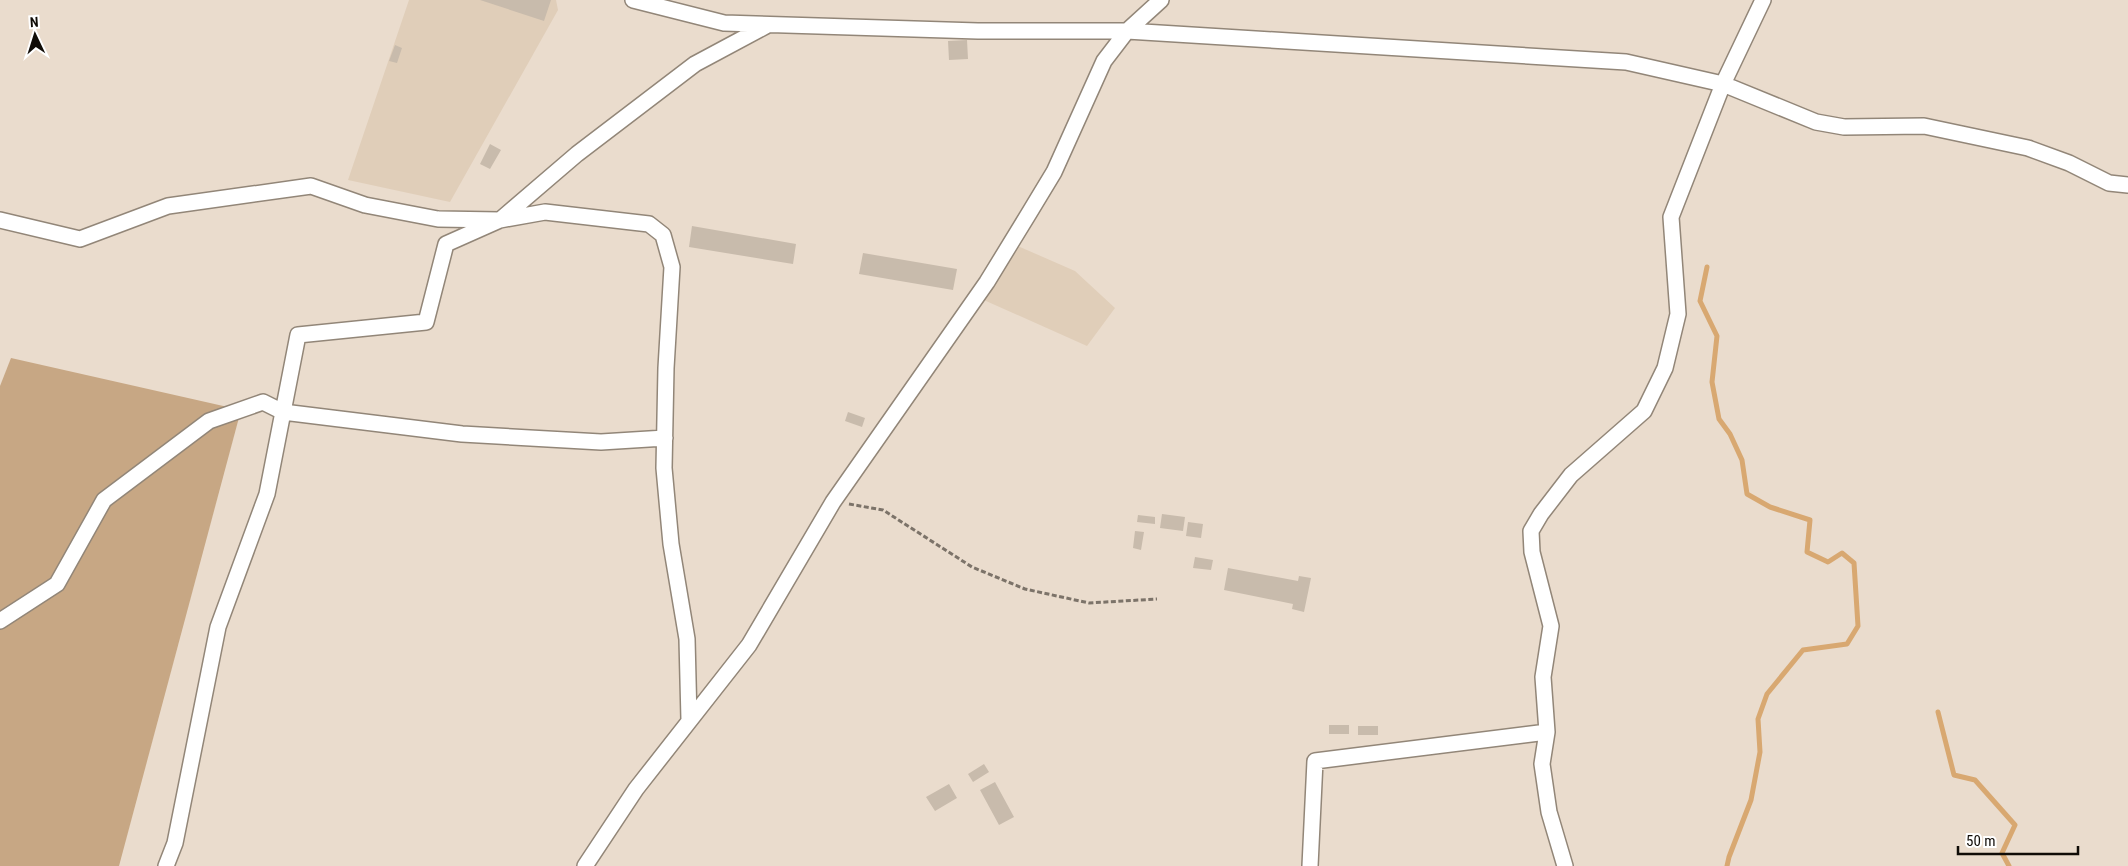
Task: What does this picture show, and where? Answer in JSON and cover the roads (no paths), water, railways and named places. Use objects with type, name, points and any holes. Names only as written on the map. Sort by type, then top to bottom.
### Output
[{"type":"street","points":[[633,0],[724,23],[978,30],[1127,31],[1522,54],[1626,62],[1722,84],[1816,122],[1844,127],[1924,126],[2028,148],[2070,163],[2109,183],[2128,185]]},
{"type":"street","points":[[585,866],[636,789],[749,645],[833,502],[987,282],[1054,172],[1104,61],[1127,31],[1161,0]]},
{"type":"street","points":[[1565,866],[1549,812],[1542,764],[1547,732],[1543,677],[1551,626],[1532,552],[1530,531],[1571,475],[1644,412],[1665,368],[1678,314],[1671,217],[1722,84],[1763,0]]},
{"type":"street","points":[[166,866],[175,843],[218,627],[267,494],[298,335],[426,322],[446,244],[500,220],[577,154],[695,64],[767,25]]},
{"type":"street","points":[[0,220],[80,239],[168,206],[311,186],[365,205],[438,219],[500,220],[544,212],[649,224],[663,235],[672,267],[664,468],[671,544],[687,639],[689,720]]},
{"type":"street","points":[[0,621],[56,584],[104,500],[209,421],[263,402],[283,412],[462,434],[601,442],[665,438]]},
{"type":"street","points":[[1310,866],[1314,761],[1547,732]]},
{"type":"waterway","points":[[1707,267],[1700,301],[1717,336],[1712,382],[1719,419],[1730,434],[1742,460],[1747,494],[1770,507],[1810,520],[1807,552],[1828,562],[1842,553],[1854,563],[1858,626],[1847,644],[1803,650],[1767,694],[1758,719],[1760,752],[1751,800],[1727,866]]},
{"type":"waterway","points":[[1938,712],[1954,775],[1975,780],[2015,825],[2002,853],[2009,866]]}]
